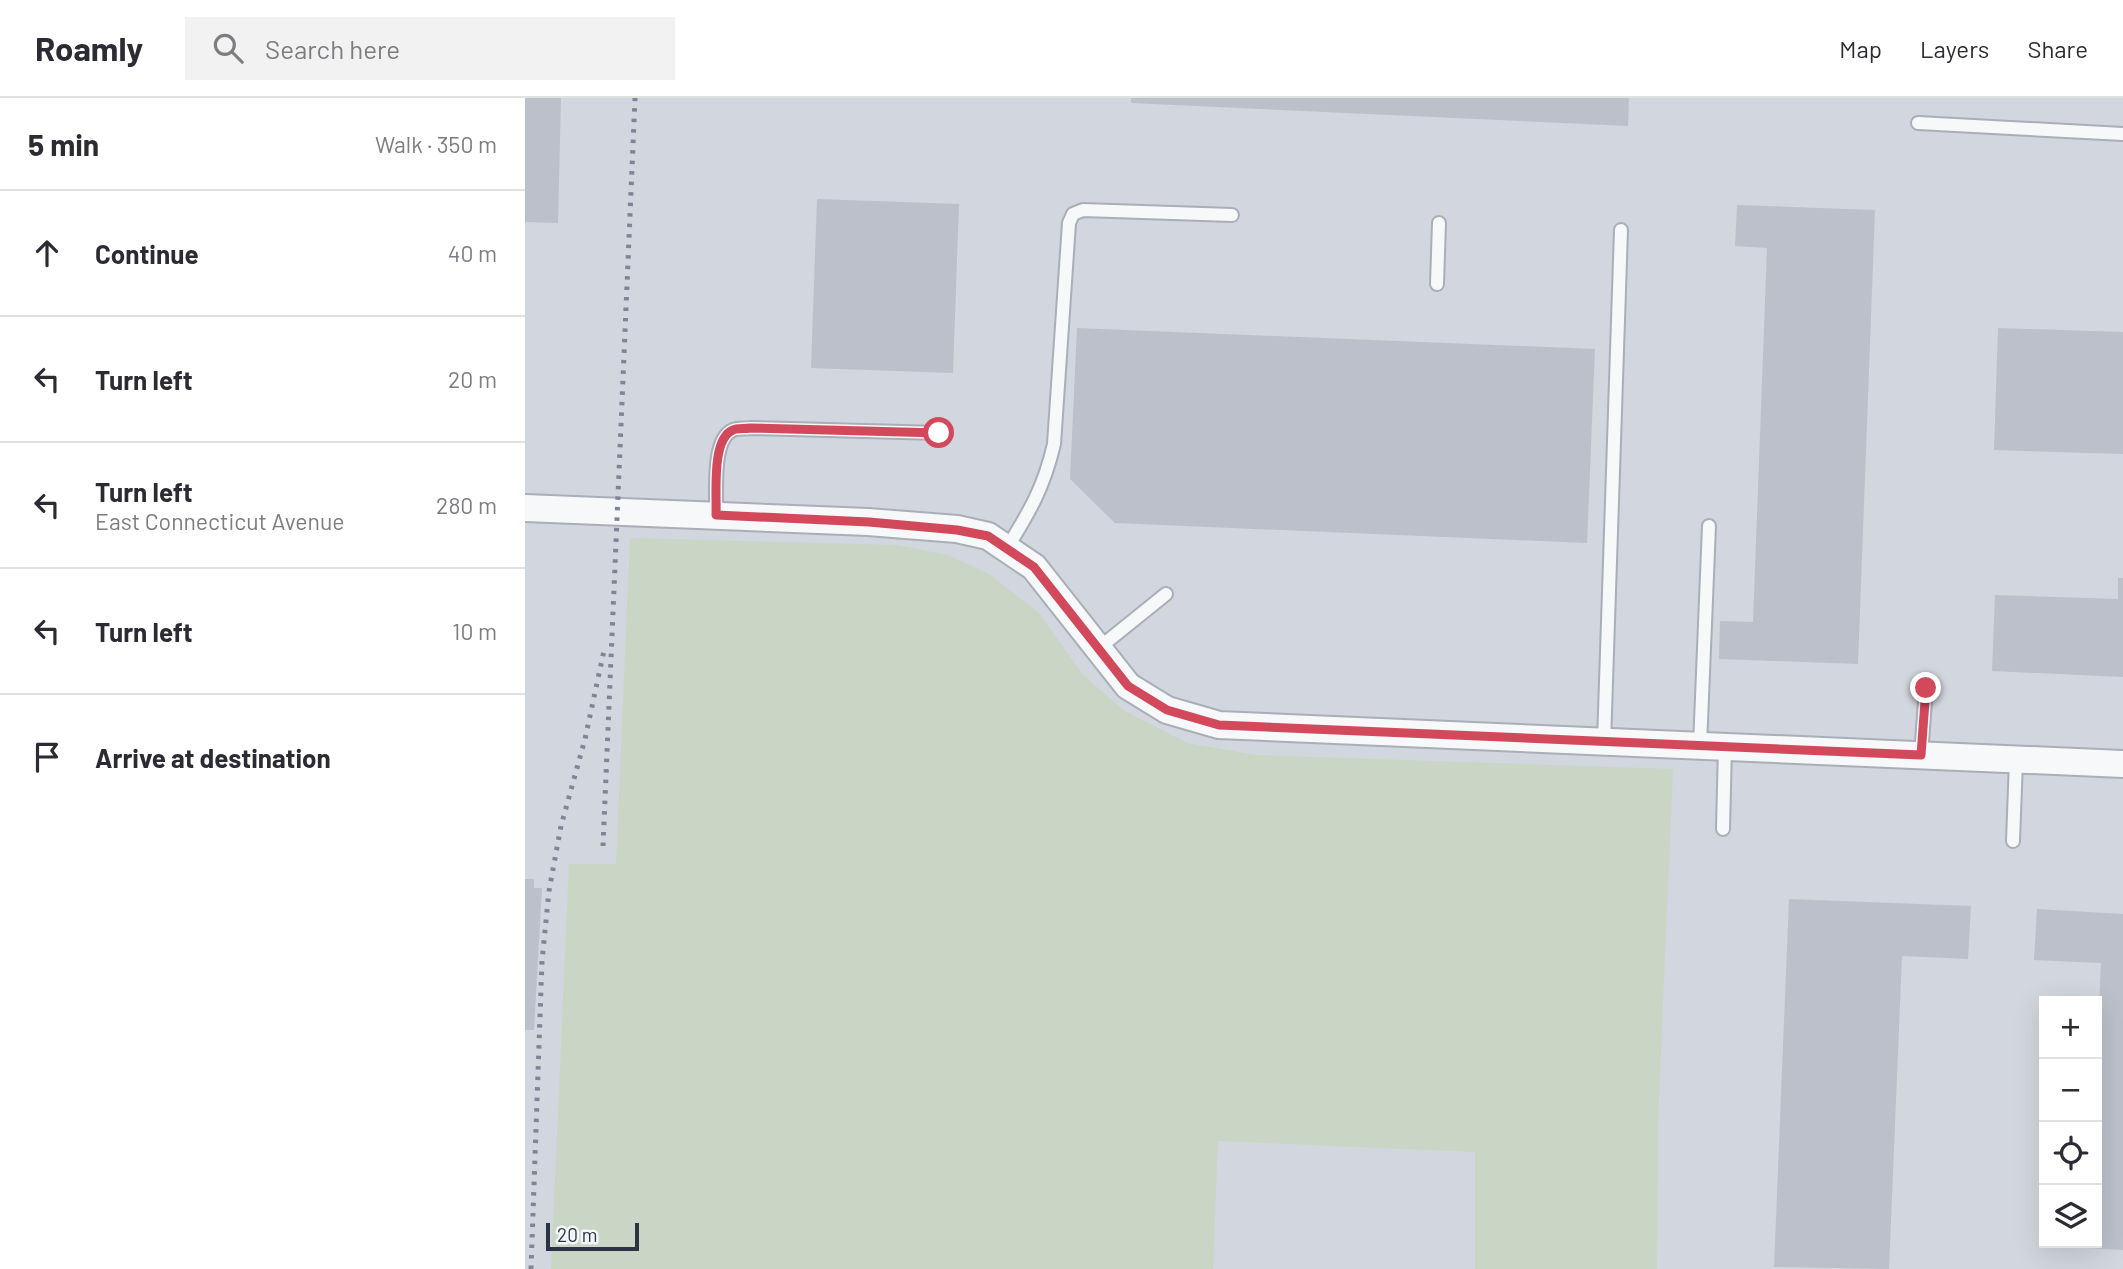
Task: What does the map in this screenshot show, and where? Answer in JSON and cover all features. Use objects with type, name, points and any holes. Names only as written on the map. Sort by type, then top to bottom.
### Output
[{"type":"street","points":[[525,508],[869,522],[957,530],[988,536],[1034,567],[1128,686],[1167,710],[1219,725],[2123,764]]},
{"type":"lane","points":[[1918,123],[2123,134]]},
{"type":"lane","points":[[1007,548],[1035,503],[1047,475],[1054,444],[1069,223],[1073,214],[1083,210],[1232,215]]},
{"type":"lane","points":[[1437,284],[1439,223]]},
{"type":"lane","points":[[1604,742],[1621,230]]},
{"type":"lane","points":[[716,515],[718,449],[722,438],[733,430],[750,428],[939,433]]},
{"type":"lane","points":[[1709,526],[1713,747],[1723,829]]},
{"type":"lane","points":[[1099,648],[1166,594]]},
{"type":"lane","points":[[1921,755],[1926,688]]},
{"type":"lane","points":[[2013,841],[2016,760]]},
{"type":"shaded area","points":[[525,98],[2123,98],[2123,1269],[525,1269]]},
{"type":"green space","points":[[630,538],[898,545],[948,555],[989,574],[1038,612],[1084,676],[1125,711],[1187,743],[1256,755],[1673,769],[1658,1122],[1657,1269],[1475,1269],[1475,1152],[1218,1141],[1213,1269],[551,1269],[569,864],[616,864]]},
{"type":"building","points":[[525,98],[561,98],[558,223],[525,222]]},
{"type":"building","points":[[1131,98],[1629,98],[1628,126],[1131,103]]},
{"type":"building","points":[[817,199],[959,204],[953,373],[811,368]]},
{"type":"building","points":[[1737,205],[1875,210],[1858,664],[1719,659],[1720,621],[1753,622],[1767,248],[1735,246]]},
{"type":"building","points":[[1077,328],[1595,349],[1587,543],[1115,523],[1070,479]]},
{"type":"building","points":[[1998,328],[2123,332],[2123,454],[1994,450]]},
{"type":"building","points":[[2118,578],[2123,578],[2123,677],[1992,671],[1995,595],[2118,599]]},
{"type":"building","points":[[525,879],[534,879],[534,888],[542,888],[534,1030],[525,1030]]},
{"type":"building","points":[[1789,899],[1971,906],[1968,959],[1902,956],[1889,1269],[1774,1267]]},
{"type":"building","points":[[2037,909],[2123,914],[2123,1250],[2087,1248],[2102,1248],[2101,963],[2034,960]]},
{"type":"railway","points":[[603,846],[635,98]]},
{"type":"railway","points":[[531,1269],[542,961],[549,891],[561,826],[585,739],[605,646]]},
{"type":"route","points":[[939,433],[750,428],[733,430],[722,438],[718,449],[716,515],[869,522],[957,530],[988,536],[1034,567],[1128,686],[1167,710],[1219,725],[1921,755],[1926,688]]}]
